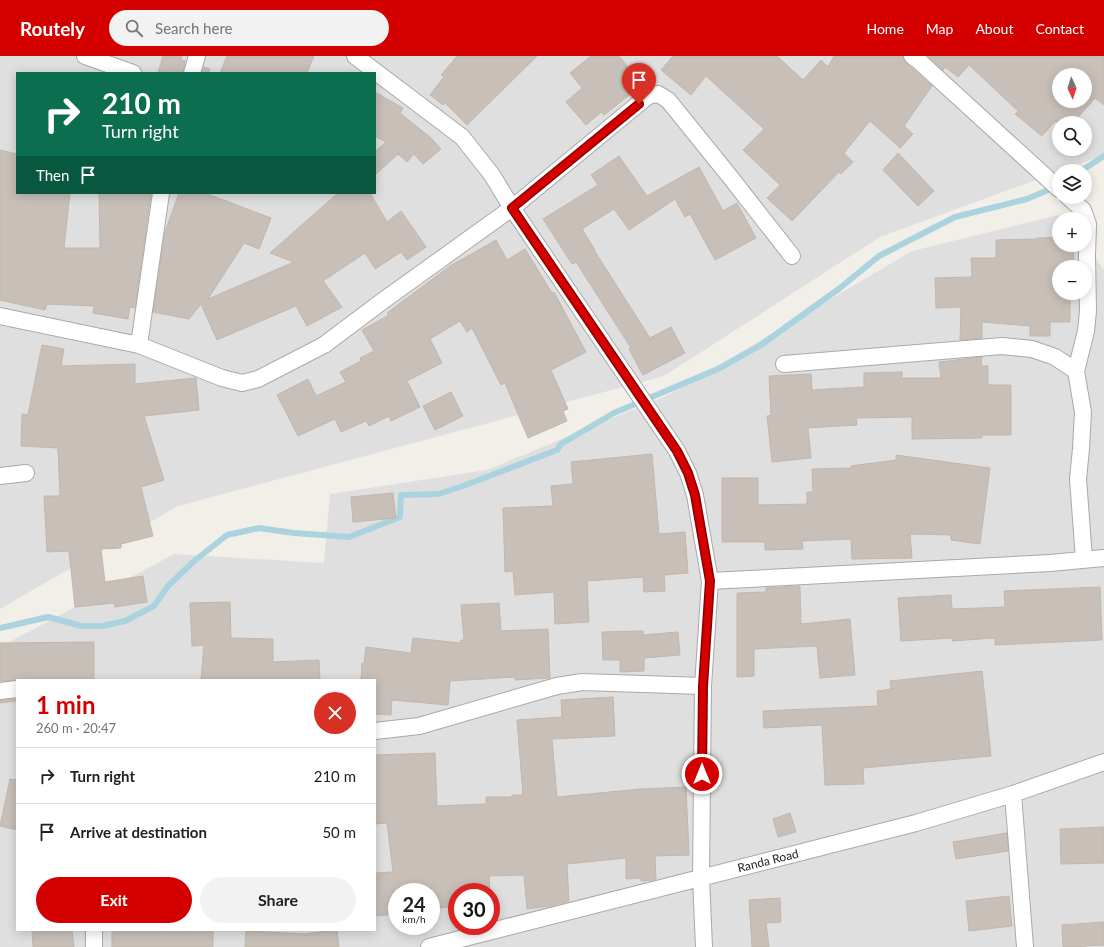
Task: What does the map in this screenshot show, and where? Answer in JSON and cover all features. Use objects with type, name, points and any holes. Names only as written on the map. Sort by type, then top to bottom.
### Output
[{"type":"street","points":[[85,56],[130,72]]},
{"type":"street","points":[[192,72],[197,56]]},
{"type":"street","points":[[355,56],[462,137],[492,175],[512,208],[677,451],[688,473],[695,495],[710,581],[703,686],[701,878],[704,947]]},
{"type":"street","points":[[918,58],[1052,182]]},
{"type":"street","points":[[0,316],[139,345],[222,378],[242,383],[258,379],[324,345],[512,208],[648,96],[658,94],[668,100],[792,256]]},
{"type":"street","points":[[139,345],[161,194]]},
{"type":"street","points":[[1076,204],[1082,210],[1088,224],[1088,312],[1086,331],[1076,371],[1083,412],[1078,479],[1084,559]]},
{"type":"street","points":[[784,364],[1002,346],[1032,348],[1055,357],[1076,371]]},
{"type":"street","points":[[0,476],[26,473]]},
{"type":"street","points":[[710,581],[1050,563],[1104,558]]},
{"type":"street","points":[[376,731],[419,726],[557,686],[582,682],[703,686]]},
{"type":"street","points":[[0,691],[16,689]]},
{"type":"street","name":"Randa Road","points":[[429,947],[916,823],[1013,794],[1104,762]]},
{"type":"street","points":[[1013,794],[1025,947]]},
{"type":"street","points":[[94,931],[94,947]]},
{"type":"shaded area","points":[[0,56],[1104,56],[1104,155],[1079,164],[1052,164],[1052,174],[880,237],[664,376],[178,506],[0,609]]},
{"type":"shaded area","points":[[1052,217],[1052,252],[1091,252],[1104,270],[1104,947],[0,947],[0,647],[174,554],[324,563],[330,494],[487,470],[666,396],[912,251]]},
{"type":"building","points":[[163,56],[182,56],[181,60],[185,61],[183,72],[158,72]]},
{"type":"building","points":[[227,56],[314,56],[307,72],[220,72]]},
{"type":"building","points":[[457,56],[537,56],[467,125],[444,102],[443,105],[430,95],[444,77],[441,75]]},
{"type":"building","points":[[591,56],[619,56],[642,85],[604,115],[601,112],[586,125],[566,102],[582,88],[570,73]]},
{"type":"building","points":[[673,56],[777,56],[803,80],[821,60],[828,67],[834,56],[903,56],[906,63],[932,86],[904,126],[913,134],[900,148],[870,121],[844,153],[853,162],[841,174],[839,172],[792,221],[767,198],[780,185],[743,150],[764,129],[706,76],[691,95],[661,70]]},
{"type":"building","points":[[928,56],[1104,56],[1104,105],[1095,98],[1092,101],[1092,68],[1052,68],[1052,108],[1086,108],[1079,116],[1052,116],[1052,124],[1042,136],[1015,114],[1018,111],[969,65],[958,77],[945,67],[943,70]]},
{"type":"building","points":[[204,67],[210,69],[209,72],[202,72]]},
{"type":"building","points":[[376,93],[403,108],[400,113],[431,138],[441,149],[423,164],[414,154],[407,162],[398,154],[376,174],[376,151],[386,142],[376,137]]},
{"type":"building","points":[[0,150],[16,154],[16,194],[70,194],[64,248],[100,248],[99,194],[151,194],[135,308],[130,307],[128,319],[93,313],[94,306],[47,304],[45,310],[0,300]]},
{"type":"building","points":[[898,153],[934,191],[918,206],[883,170]]},
{"type":"building","points":[[619,156],[647,196],[699,167],[723,211],[737,203],[756,238],[715,260],[690,214],[685,217],[675,199],[629,230],[614,209],[582,229],[650,338],[671,327],[685,353],[643,375],[629,349],[631,348],[576,262],[572,264],[543,219],[598,185],[591,175]]},
{"type":"building","points":[[179,194],[208,194],[271,218],[259,249],[244,243],[208,299],[294,262],[270,253],[337,194],[371,194],[387,222],[401,211],[426,247],[407,260],[401,252],[375,269],[365,253],[323,281],[342,307],[307,326],[296,306],[217,340],[201,304],[189,319],[153,312],[165,232]]},
{"type":"building","points":[[1052,237],[1052,252],[1073,252],[1074,260],[1052,260],[1052,300],[1070,300],[1070,322],[1050,322],[1050,336],[1030,336],[1030,326],[982,322],[982,338],[960,340],[961,307],[936,308],[935,278],[972,277],[971,258],[996,258],[996,240]]},
{"type":"building","points":[[496,240],[507,260],[525,249],[552,293],[554,292],[586,352],[551,370],[568,409],[563,411],[567,421],[528,438],[505,383],[501,385],[472,328],[467,332],[460,321],[430,339],[442,363],[407,381],[420,407],[391,421],[389,416],[369,426],[366,421],[341,432],[335,419],[298,436],[277,395],[308,379],[316,396],[346,382],[340,372],[361,361],[360,358],[374,351],[362,330],[389,315],[387,313],[450,266]]},
{"type":"building","points":[[42,345],[64,349],[61,366],[135,364],[135,384],[196,378],[199,410],[144,416],[164,480],[141,487],[153,536],[121,544],[121,548],[101,549],[105,582],[143,576],[147,602],[115,607],[114,603],[75,607],[69,551],[47,552],[44,496],[60,496],[58,448],[21,446],[22,414],[28,415]]},
{"type":"building","points":[[982,357],[981,366],[988,366],[988,385],[1011,385],[1011,435],[982,435],[982,438],[912,439],[912,417],[856,418],[857,425],[808,428],[811,458],[772,462],[767,416],[771,415],[769,376],[811,374],[812,390],[864,387],[864,373],[902,372],[902,378],[941,378],[939,362]]},
{"type":"building","points":[[451,392],[463,416],[435,430],[423,406]]},
{"type":"building","points":[[652,454],[659,534],[685,532],[688,573],[664,575],[665,591],[644,592],[643,577],[587,581],[589,622],[555,624],[554,592],[515,595],[513,571],[505,572],[503,508],[553,506],[551,486],[573,484],[571,462]]},
{"type":"building","points":[[896,455],[990,468],[980,544],[951,540],[951,535],[910,534],[912,558],[852,559],[851,539],[802,541],[803,549],[765,550],[765,542],[722,542],[722,478],[758,478],[758,505],[807,504],[807,492],[813,492],[812,469],[851,468],[851,466],[896,460]]},
{"type":"building","points":[[393,493],[396,518],[353,522],[351,497]]},
{"type":"building","points":[[800,586],[801,624],[850,619],[855,675],[820,678],[817,646],[754,649],[754,676],[737,677],[737,593],[766,592],[766,588]]},
{"type":"building","points":[[1100,587],[1102,640],[995,645],[995,638],[952,641],[952,638],[901,641],[898,598],[951,595],[952,609],[1005,607],[1004,591]]},
{"type":"building","points":[[230,602],[231,638],[273,639],[273,662],[319,660],[320,679],[201,679],[204,645],[192,646],[190,603]]},
{"type":"building","points":[[499,603],[501,631],[548,629],[550,678],[515,680],[515,677],[450,681],[448,705],[392,700],[391,715],[376,714],[376,679],[361,679],[362,663],[364,663],[366,647],[411,653],[413,638],[461,643],[461,640],[464,640],[461,605]]},
{"type":"building","points":[[643,631],[643,635],[678,632],[680,655],[644,658],[644,671],[620,672],[620,660],[603,660],[602,632]]},
{"type":"building","points":[[94,642],[94,679],[16,679],[0,681],[0,643]]},
{"type":"building","points":[[982,671],[991,756],[863,768],[864,784],[825,785],[822,725],[764,728],[763,711],[878,706],[877,691],[891,689],[890,681]]},
{"type":"building","points":[[613,697],[615,736],[552,739],[557,797],[641,789],[686,787],[689,855],[655,856],[656,879],[641,881],[641,878],[626,879],[626,858],[567,864],[569,901],[550,906],[527,909],[524,875],[489,876],[489,883],[448,883],[448,907],[440,908],[440,883],[388,883],[388,915],[376,916],[376,873],[393,872],[387,823],[376,824],[376,755],[435,753],[437,806],[486,804],[486,797],[512,797],[512,795],[523,795],[517,720],[562,717],[561,700]]},
{"type":"building","points":[[16,699],[16,701],[0,703],[0,700]]},
{"type":"building","points":[[10,779],[16,780],[16,830],[0,826]]},
{"type":"building","points":[[790,813],[796,832],[778,837],[773,819]]},
{"type":"building","points":[[1104,827],[1104,863],[1061,864],[1060,829]]},
{"type":"building","points":[[1007,833],[1008,851],[956,859],[953,842]]},
{"type":"building","points":[[1009,896],[1012,926],[969,931],[966,901]]},
{"type":"building","points":[[780,898],[781,922],[766,923],[769,947],[752,947],[749,900]]},
{"type":"building","points":[[1104,922],[1104,945],[1063,947],[1062,925]]},
{"type":"building","points":[[32,931],[72,931],[74,947],[33,947]]},
{"type":"building","points":[[112,931],[213,931],[213,947],[112,947]]},
{"type":"building","points":[[246,931],[305,934],[337,931],[339,947],[245,947]]},
{"type":"waterway","points":[[1092,164],[1104,156]]},
{"type":"waterway","points":[[0,628],[48,617],[82,626],[102,626],[125,621],[154,606],[168,586],[193,562],[227,535],[259,528],[294,533],[349,537],[400,517],[401,495],[439,494],[557,450],[561,444],[614,413],[720,368],[761,345],[840,288],[879,256],[955,217],[1027,199],[1052,188]]},
{"type":"route","points":[[639,104],[512,208],[677,451],[688,473],[695,495],[710,581],[703,686],[702,774]]}]
